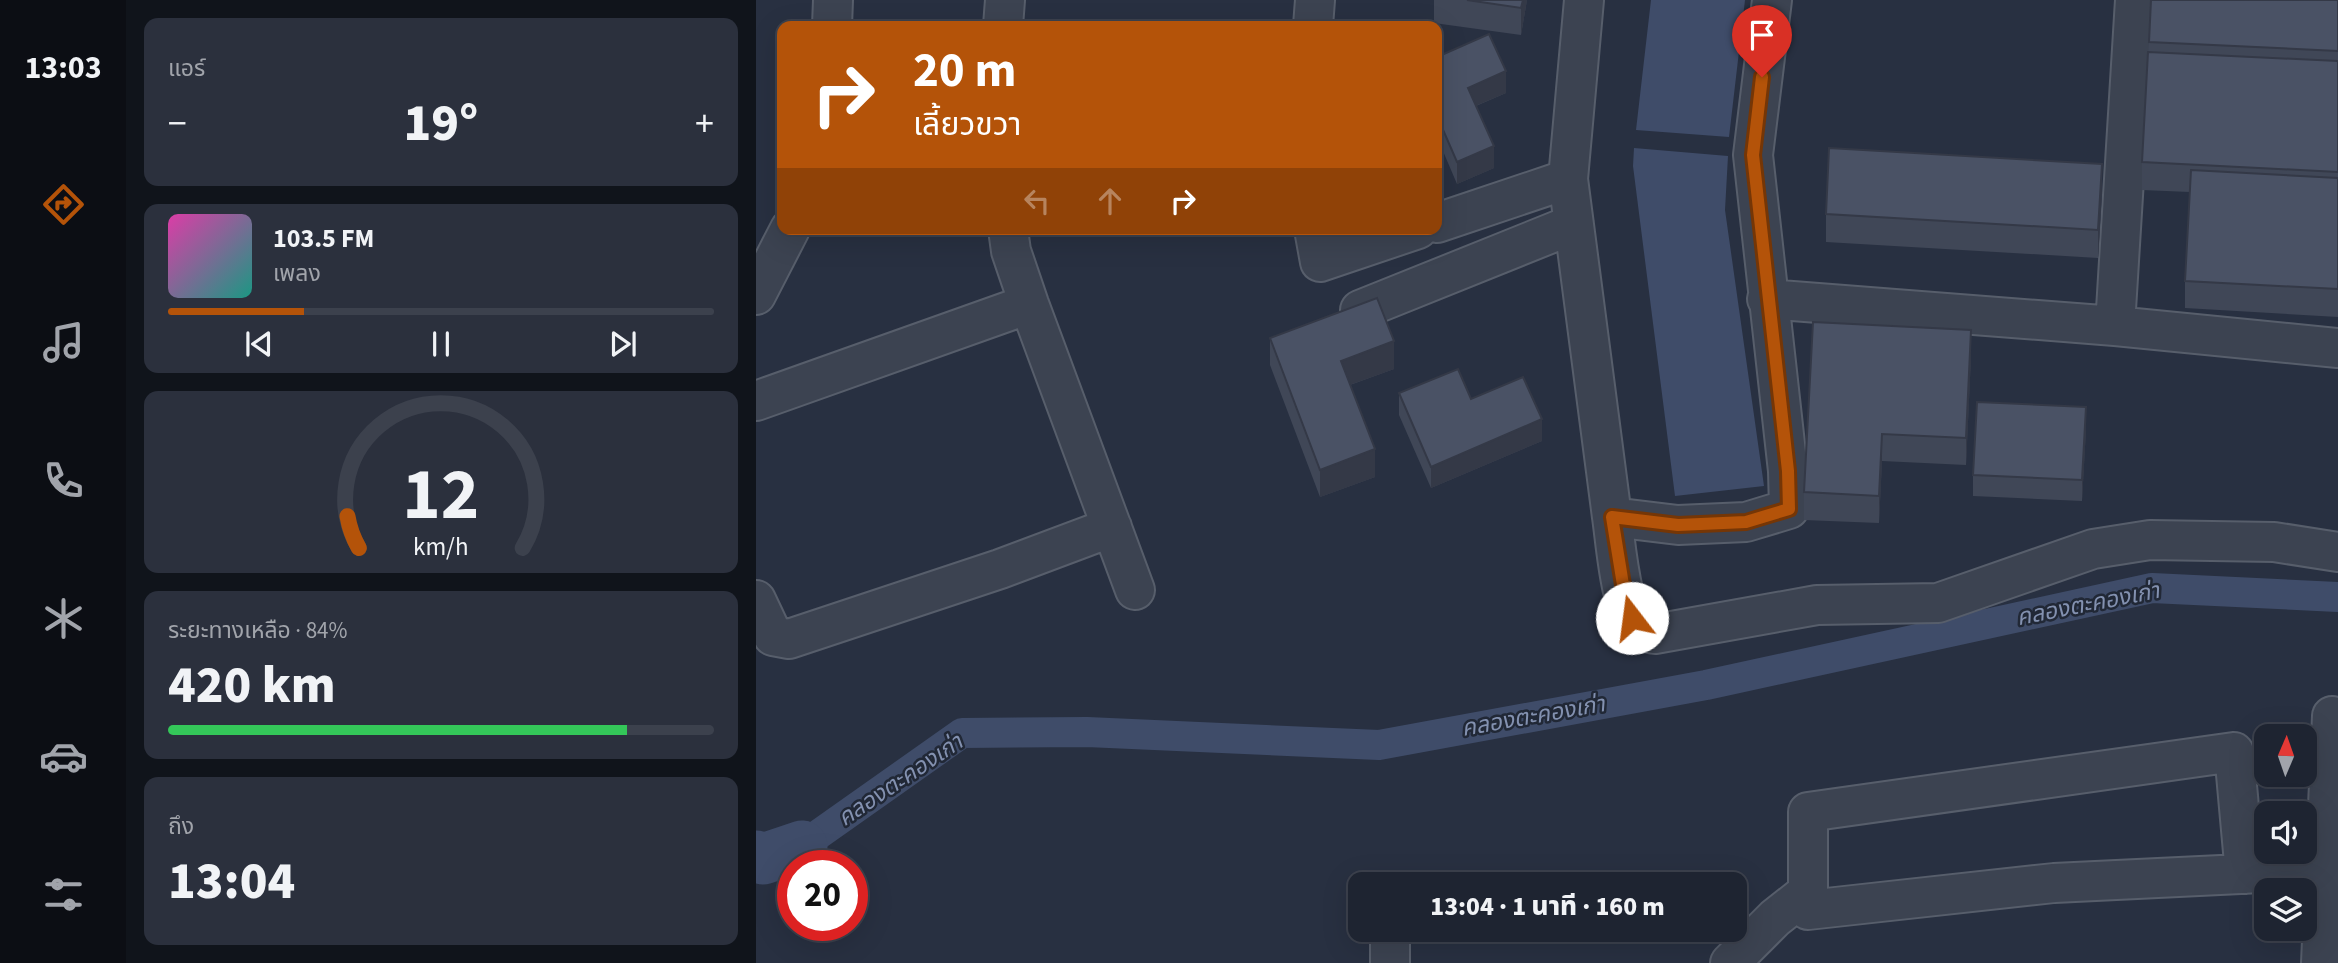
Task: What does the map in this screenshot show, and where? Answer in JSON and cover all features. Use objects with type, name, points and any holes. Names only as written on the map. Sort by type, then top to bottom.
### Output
[{"type":"street","points":[[832,21],[833,0]]},
{"type":"street","points":[[1003,21],[1005,0]]},
{"type":"street","points":[[1313,21],[1315,0]]},
{"type":"street","points":[[1584,0],[1568,179],[1612,517],[1624,591],[1632,618],[1640,629],[1655,634],[1816,605],[1920,605],[1948,601],[2093,549],[2120,544],[2160,540],[2261,542],[2338,552]]},
{"type":"street","points":[[1612,517],[1678,525],[1732,523],[1746,522],[1789,509],[1788,471],[1753,155],[1772,0]]},
{"type":"street","points":[[2115,326],[2136,0]]},
{"type":"street","points":[[1442,221],[1568,179]]},
{"type":"street","points":[[1360,310],[1574,224]]},
{"type":"street","points":[[756,295],[787,235]]},
{"type":"street","points":[[1010,235],[1012,251],[1029,304],[1135,590]]},
{"type":"street","points":[[1315,235],[1320,262],[1400,235]]},
{"type":"street","points":[[1767,299],[2115,326],[2338,348]]},
{"type":"street","points":[[756,401],[1029,304]]},
{"type":"street","points":[[756,600],[773,636],[789,639],[1000,569],[1112,527]]},
{"type":"street","points":[[2320,963],[2330,851],[2332,716]]},
{"type":"street","points":[[2245,874],[2234,752],[1808,812],[1808,911],[2054,883],[2245,874],[2330,851]]},
{"type":"street","points":[[1730,963],[1775,918],[1808,892]]},
{"type":"street","points":[[1390,942],[1390,963]]},
{"type":"water","points":[[1651,0],[1745,0],[1729,137],[1636,130]]},
{"type":"water","points":[[1634,148],[1728,156],[1725,210],[1764,486],[1675,496],[1633,166]]},
{"type":"building","points":[[1467,0],[1523,0],[1521,8]]},
{"type":"building","points":[[2151,0],[2338,0],[2338,51],[2149,42]]},
{"type":"building","points":[[1489,34],[1506,71],[1468,88],[1494,146],[1457,162],[1442,128],[1442,55]]},
{"type":"building","points":[[2148,52],[2338,61],[2338,172],[2142,162]]},
{"type":"building","points":[[1829,148],[2102,164],[2098,230],[1826,214]]},
{"type":"building","points":[[2191,170],[2338,178],[2338,289],[2185,281]]},
{"type":"building","points":[[1377,298],[1394,341],[1341,361],[1375,449],[1320,470],[1270,338]]},
{"type":"building","points":[[1813,322],[1971,330],[1966,438],[1882,434],[1879,496],[1804,492]]},
{"type":"building","points":[[1458,369],[1471,399],[1523,377],[1542,419],[1431,467],[1399,393]]},
{"type":"building","points":[[1977,402],[2086,407],[2082,480],[1973,475]]},
{"type":"waterway","name":"คลองตะคองเก่า","points":[[802,846],[962,733],[1087,732],[1379,745],[1706,685],[2152,588],[2338,597]]},
{"type":"waterway","name":"คลองตะคองเก่า","points":[[756,856],[763,859],[802,846]]},
{"type":"route","points":[[1632,618],[1624,591],[1612,517],[1678,525],[1746,522],[1789,509],[1788,471],[1753,155],[1762,77]]}]
